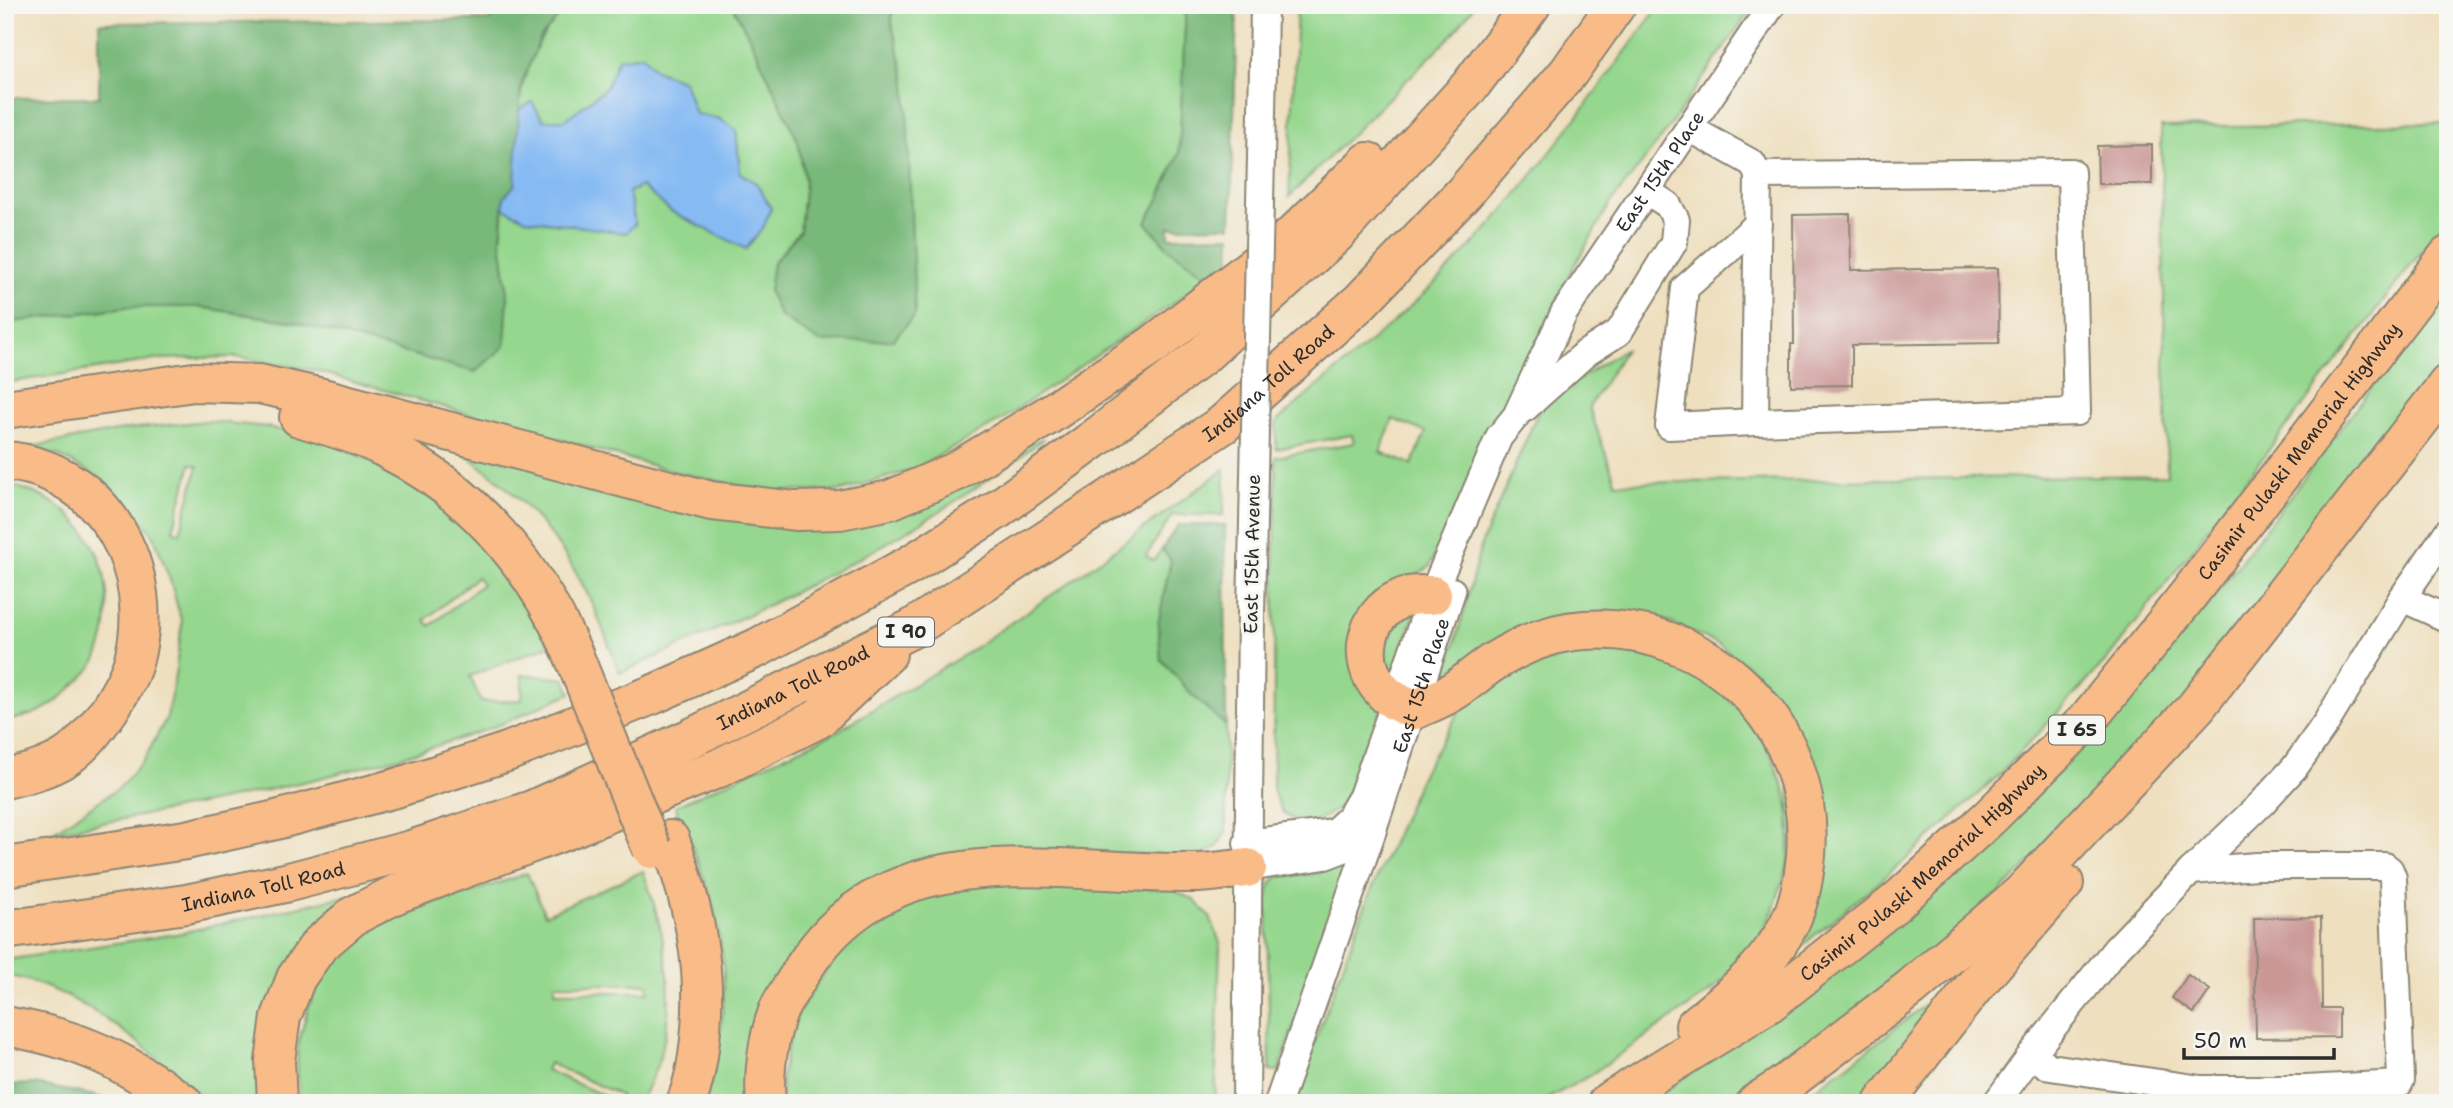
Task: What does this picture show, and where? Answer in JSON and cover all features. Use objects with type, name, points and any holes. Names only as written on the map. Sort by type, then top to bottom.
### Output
[{"type":"highway","points":[[5,867],[186,840],[276,820],[396,788],[507,752],[652,695],[757,648],[910,565],[997,510],[1203,355],[1336,233],[1471,86],[1531,5]]},
{"type":"highway","name":"Indiana Toll Road","points":[[5,930],[186,904],[285,883],[411,850],[532,810],[689,739],[913,628],[1222,425],[1360,302],[1463,194],[1567,73],[1616,5]]},
{"type":"highway","points":[[5,409],[194,382],[259,384],[323,398],[711,501],[796,511],[840,510],[890,500],[955,472],[1047,416],[1153,345],[1292,236],[1393,139],[1471,86]]},
{"type":"highway","name":"Casimir Pulaski Memorial Highway","points":[[1607,1103],[1769,1003],[1874,920],[1990,817],[2078,729],[2185,599],[2448,256]]},
{"type":"highway","points":[[1883,1103],[1973,988],[2096,847],[2196,707],[2448,384]]},
{"type":"highway","points":[[323,398],[429,451],[471,481],[537,549],[571,606],[582,651],[661,844],[686,887],[695,922],[703,976],[702,1020],[697,1067],[686,1103]]},
{"type":"highway","points":[[5,430],[188,407],[246,408],[282,413],[344,431],[385,448],[423,471],[489,524],[518,557],[537,583],[561,625],[582,651]]},
{"type":"highway","points":[[5,461],[47,472],[83,490],[107,514],[128,553],[139,590],[139,616],[133,664],[118,696],[97,727],[66,757],[33,773],[5,779]]},
{"type":"highway","points":[[1432,595],[1408,596],[1387,607],[1376,618],[1368,632],[1367,664],[1373,679],[1383,692],[1405,706],[1451,693],[1494,662],[1531,642],[1583,630],[1628,631],[1672,643],[1709,662],[1747,689],[1777,728],[1800,780],[1808,832],[1804,878],[1791,920],[1770,957],[1731,996],[1601,1103]]},
{"type":"highway","points":[[277,1103],[275,1061],[281,1017],[296,978],[319,945],[353,916],[396,894],[569,830],[719,768],[818,719],[913,628]]},
{"type":"highway","points":[[1756,1103],[1911,988],[2021,894],[2196,707]]},
{"type":"highway","points":[[661,844],[669,893],[681,936],[685,979],[677,1064],[665,1103]]},
{"type":"highway","points":[[766,1103],[768,1051],[780,1008],[802,969],[828,936],[860,908],[901,885],[941,873],[984,867],[1199,873],[1247,856]]},
{"type":"highway","points":[[5,1026],[33,1031],[94,1049],[145,1076],[183,1103]]},
{"type":"street","name":"East 15th Avenue","points":[[1246,1103],[1251,612],[1264,5]]},
{"type":"street","name":"East 15th Place","points":[[1432,595],[1499,437],[1516,416],[1564,313],[1772,5]]},
{"type":"street","points":[[1689,128],[1746,159],[1755,166],[1758,175],[1755,422]]},
{"type":"street","points":[[1758,175],[2071,172],[2077,412],[1668,426],[1685,288],[1758,224]]},
{"type":"street","points":[[1516,416],[1586,353],[1619,332],[1674,242],[1675,220],[1672,212],[1668,205],[1647,191]]},
{"type":"street","name":"East 15th Place","points":[[1247,856],[1334,832],[1349,818],[1405,706],[1464,552],[1513,444],[1516,416]]},
{"type":"street","points":[[1996,1103],[2116,949],[2295,767],[2326,723],[2402,598],[2448,531]]},
{"type":"street","points":[[2402,598],[2448,619]]},
{"type":"street","name":"East 15th Place","points":[[1278,1103],[1375,824],[1405,706]]},
{"type":"street","points":[[1247,856],[1325,856],[1349,846],[1375,824]]},
{"type":"street","points":[[2031,1055],[2050,1067],[2201,1089],[2305,1089],[2399,1084],[2401,1080],[2393,878],[2390,870],[2385,866],[2257,866],[2191,871]]},
{"type":"green space","points":[[508,5],[569,5],[541,37],[521,85],[515,185],[504,197],[501,239],[508,295],[505,346],[475,372],[295,322],[199,307],[126,307],[5,323],[5,98],[99,97],[99,23],[489,20]]},
{"type":"green space","points":[[569,5],[732,5],[798,141],[805,181],[800,231],[773,263],[769,292],[780,316],[820,342],[915,314],[891,5],[1186,5],[1179,154],[1146,222],[1167,247],[1210,278],[1003,419],[915,469],[841,491],[766,491],[679,473],[309,369],[236,357],[161,359],[5,383],[5,323],[126,307],[199,307],[295,322],[475,372],[508,295],[501,239],[504,208],[536,220],[568,225],[635,224],[629,192],[641,186],[672,212],[746,249],[757,184],[740,173],[736,130],[720,119],[695,114],[684,81],[655,70],[643,55],[618,59],[606,88],[565,120],[543,120],[532,102],[519,110],[524,81],[534,53],[549,27]]},
{"type":"green space","points":[[732,5],[891,5],[892,24],[906,81],[915,315],[893,340],[820,342],[780,316],[769,292],[773,263],[800,231],[805,181],[798,141]]},
{"type":"green space","points":[[1186,5],[1237,5],[1231,226],[1169,227],[1169,237],[1231,236],[1230,262],[1210,278],[1167,247],[1146,222],[1179,154]]},
{"type":"green space","points":[[1297,5],[1475,5],[1453,34],[1289,197]]},
{"type":"green space","points":[[1660,5],[1754,5],[1662,137],[1610,204],[1572,270],[1429,567],[1387,591],[1382,708],[1353,791],[1339,808],[1314,823],[1297,822],[1282,812],[1273,791],[1276,457],[1354,443],[1352,435],[1276,449],[1276,422],[1412,305],[1483,233],[1536,170]],"holes":[[[1393,419],[1426,432],[1412,465],[1380,452]]]},
{"type":"green space","points":[[2448,123],[2448,217],[2107,660],[2000,774],[1903,862],[1787,958],[1791,724],[1759,675],[1717,643],[1664,620],[1612,614],[1446,677],[1482,542],[1542,403],[1626,348],[1589,407],[1616,483],[2167,475],[2161,127]]},
{"type":"green space","points":[[2448,286],[2448,357],[2166,726],[1991,902],[1891,992],[1729,1103],[1648,1103],[1812,989],[1982,851],[2101,727],[2210,602]]},
{"type":"green space","points":[[207,421],[267,427],[328,441],[388,469],[444,505],[489,550],[519,589],[550,645],[470,676],[481,702],[522,700],[522,674],[565,679],[571,693],[493,727],[377,763],[269,790],[52,832],[119,788],[144,760],[167,717],[182,623],[154,536],[129,504],[93,474],[59,456],[30,447],[128,429]],"holes":[[[191,464],[198,466],[180,533],[173,530]],[[477,577],[482,584],[430,626],[425,620]]]},
{"type":"green space","points":[[1045,438],[930,518],[844,567],[620,673],[592,603],[575,571],[547,530],[495,477],[455,448],[760,520]]},
{"type":"green space","points":[[1225,469],[1224,515],[1172,515],[1146,556],[1154,561],[1162,549],[1171,560],[1163,597],[1192,695],[1226,726],[1226,832],[1217,847],[1200,856],[991,851],[831,913],[753,1103],[704,1103],[722,1021],[723,957],[711,898],[675,806],[832,734],[964,655],[1066,585]]},
{"type":"green space","points":[[5,484],[49,501],[67,513],[82,529],[94,547],[102,567],[107,614],[100,650],[86,674],[49,706],[24,717],[5,720]]},
{"type":"green space","points":[[1178,525],[1225,525],[1226,726],[1192,695],[1161,659],[1158,624],[1171,560],[1162,549]]},
{"type":"green space","points":[[1417,608],[1391,680],[1381,635]]},
{"type":"green space","points":[[1626,651],[1670,660],[1708,682],[1742,711],[1767,746],[1785,790],[1792,834],[1787,867],[1773,911],[1749,957],[1711,991],[1589,1076],[1540,1103],[1294,1103],[1368,898],[1422,774],[1463,705],[1514,672],[1571,654]]},
{"type":"green space","points":[[1342,863],[1350,868],[1278,1072],[1270,1071],[1267,906],[1269,887],[1278,876],[1318,873]]},
{"type":"green space","points":[[643,871],[658,918],[669,990],[665,1039],[658,1063],[640,1103],[300,1103],[297,1062],[299,1042],[317,986],[337,957],[363,935],[424,906],[527,873],[545,915]],"holes":[[[555,984],[648,984],[649,992],[555,992]],[[549,1063],[620,1095],[618,1102],[546,1070]]]},
{"type":"green space","points":[[980,883],[1172,889],[1194,900],[1210,917],[1220,943],[1215,1103],[782,1103],[781,1078],[792,1024],[817,982],[852,938],[894,909],[933,890]]},
{"type":"green space","points":[[346,896],[349,906],[321,926],[271,1103],[208,1103],[140,1044],[88,1008],[61,993],[5,975],[5,960],[176,934]]},
{"type":"green space","points":[[1969,970],[1864,1103],[1794,1103],[1847,1066]]},
{"type":"green space","points":[[35,1084],[120,1103],[5,1103],[5,1085]]},
{"type":"water","points":[[643,55],[655,70],[684,81],[695,114],[720,119],[736,130],[740,173],[757,184],[771,208],[764,226],[746,249],[672,212],[641,186],[629,192],[635,224],[626,233],[526,219],[504,208],[504,197],[515,185],[519,110],[532,102],[543,120],[565,120],[606,88],[618,59]]},
{"type":"building","points":[[2152,145],[2152,184],[2098,184],[2097,146]]},
{"type":"building","points":[[1850,214],[1851,270],[1998,268],[1999,343],[1852,345],[1852,385],[1791,386],[1791,344],[1794,344],[1793,215]]},
{"type":"building","points":[[2321,917],[2322,1008],[2339,1008],[2339,1037],[2256,1038],[2254,918]]},
{"type":"building","points":[[2188,975],[2210,990],[2194,1013],[2172,998]]}]
